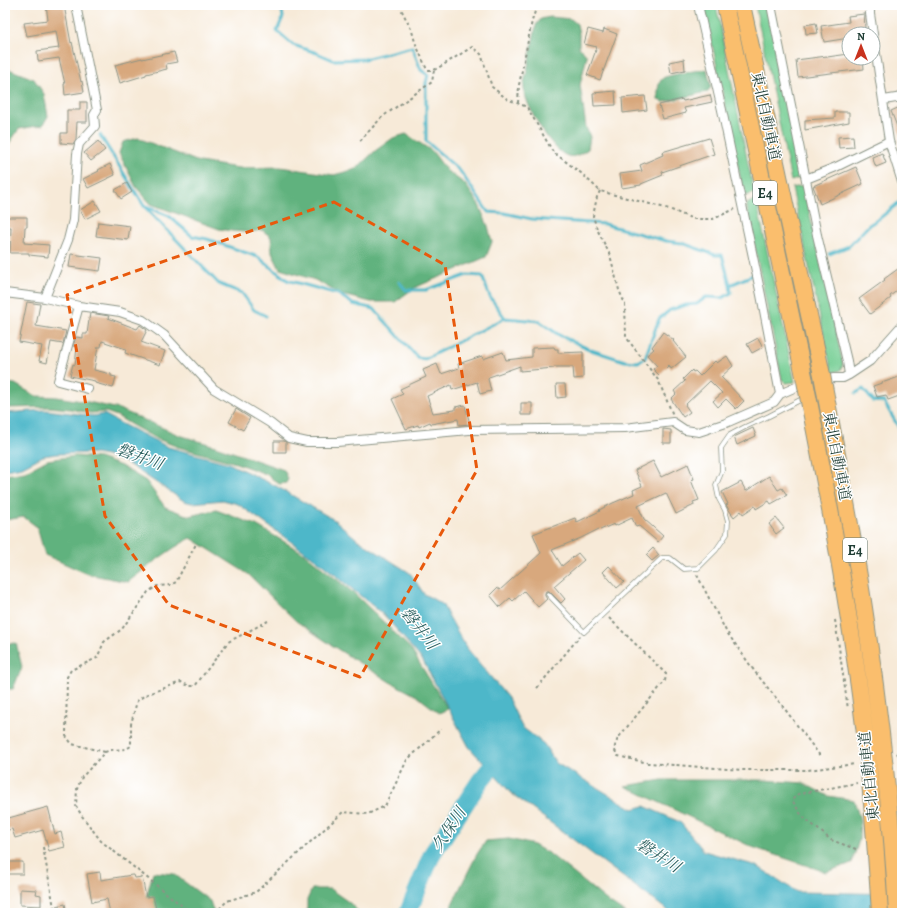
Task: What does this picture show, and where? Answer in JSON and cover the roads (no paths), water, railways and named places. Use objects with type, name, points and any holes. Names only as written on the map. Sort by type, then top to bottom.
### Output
[{"type":"highway","name":"東北自動車道","points":[[725,5],[809,388],[852,637],[870,784],[880,913]]},
{"type":"highway","name":"東北自動車道","points":[[742,5],[826,385],[856,554],[887,783],[897,913]]},
{"type":"street","points":[[45,298],[68,240],[73,220],[77,154],[79,144],[94,126],[94,115],[97,110],[76,5]]},
{"type":"street","points":[[698,5],[761,295],[780,394]]},
{"type":"street","points":[[771,5],[817,234],[847,361],[846,377]]},
{"type":"street","points":[[870,5],[870,14],[889,141],[902,182]]},
{"type":"street","points":[[884,100],[902,97]]},
{"type":"street","points":[[806,179],[836,167],[889,141]]},
{"type":"street","points":[[5,293],[45,298],[79,306],[120,312],[143,320],[164,335],[214,389],[270,423],[289,438],[307,442],[337,442],[469,430],[625,428],[673,422],[685,430],[699,432],[726,423],[774,402],[780,394],[796,387],[834,378],[846,377]]},
{"type":"street","points":[[79,306],[58,381],[88,388]]},
{"type":"street","points":[[826,385],[846,377],[870,361],[902,325]]},
{"type":"lane","points":[[548,594],[584,632],[662,558],[670,558],[684,569],[698,568],[716,550],[727,534],[728,522],[725,510],[719,499],[716,485],[722,471],[721,448],[730,435],[745,426],[769,416],[800,400],[809,388]]},
{"type":"water","name":"磐井川","points":[[45,410],[94,416],[104,414],[168,447],[228,463],[276,486],[336,521],[358,540],[410,573],[424,594],[442,604],[466,647],[508,698],[522,727],[544,744],[556,763],[633,809],[644,806],[680,822],[704,851],[757,866],[797,892],[902,894],[902,913],[671,913],[511,793],[469,747],[423,661],[385,616],[318,561],[238,504],[223,500],[192,503],[184,501],[125,462],[107,456],[89,453],[43,456],[22,467],[5,470],[5,413]]},
{"type":"waterway","points":[[281,5],[283,17],[277,31],[293,45],[333,60],[364,59],[412,47],[421,70],[428,75],[426,83],[426,141],[460,171],[488,212],[504,213],[532,219],[604,224],[666,241],[682,243],[715,255],[722,255],[730,285]]},
{"type":"waterway","points":[[100,135],[144,206],[219,284],[242,293],[254,310],[266,316]]},
{"type":"waterway","points":[[829,254],[849,246],[869,225],[902,200]]},
{"type":"waterway","points":[[144,206],[169,216],[192,236],[207,239],[258,257],[287,280],[338,294],[353,304],[374,309],[418,358],[425,359],[505,318]]},
{"type":"waterway","points":[[399,282],[406,290],[426,290],[467,275],[482,276],[490,297],[505,318],[539,321],[559,335],[591,350],[625,361],[638,362],[645,358],[659,319],[670,310],[686,305],[697,304],[706,297],[722,298],[731,293],[730,285],[753,275]]},
{"type":"waterway","points":[[856,393],[863,389],[873,401],[884,402],[899,428],[902,428]]},
{"type":"waterway","name":"久保川","points":[[408,913],[432,854],[480,781],[503,753]]}]
